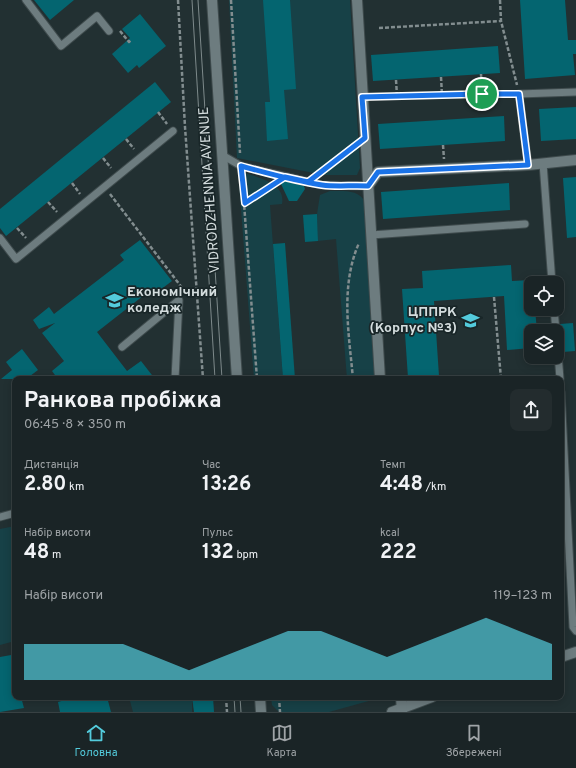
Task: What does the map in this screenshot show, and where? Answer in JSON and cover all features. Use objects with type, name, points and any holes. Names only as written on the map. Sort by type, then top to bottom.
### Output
[{"type":"main road","name":"VIDRODZHENNIA AVENUE","points":[[212,0],[237,376]]},
{"type":"main road","points":[[357,0],[380,376]]},
{"type":"main road","points":[[368,186],[378,172],[528,165],[576,160]]},
{"type":"main road","points":[[564,657],[575,655]]},
{"type":"main road","points":[[260,700],[261,712]]},
{"type":"main road","points":[[399,711],[401,700]]},
{"type":"main road","points":[[399,711],[425,700]]},
{"type":"lane","points":[[26,0],[61,46],[97,16],[109,31]]},
{"type":"lane","points":[[528,165],[519,94],[576,92]]},
{"type":"lane","points":[[0,238],[16,259],[173,131]]},
{"type":"lane","points":[[222,156],[241,166],[322,185],[368,186]]},
{"type":"lane","points":[[543,163],[551,276]]},
{"type":"lane","points":[[371,231],[525,224]]},
{"type":"lane","points":[[122,347],[179,300],[176,376]]},
{"type":"lane","points":[[559,364],[560,376]]},
{"type":"lane","points":[[564,446],[574,627],[576,631]]},
{"type":"lane","points":[[0,517],[12,515]]},
{"type":"path","points":[[178,0],[203,376]]},
{"type":"path","points":[[231,0],[241,166],[245,203],[257,376]]},
{"type":"path","points":[[362,97],[519,94],[501,21],[500,0]]},
{"type":"path","points":[[380,28],[501,21]]},
{"type":"path","points":[[481,74],[482,94]]},
{"type":"path","points":[[441,77],[442,95]]},
{"type":"path","points":[[396,80],[397,96]]},
{"type":"path","points":[[308,182],[365,138]]},
{"type":"path","points":[[245,203],[285,177]]},
{"type":"path","points":[[105,187],[184,289]]},
{"type":"path","points":[[353,376],[347,295],[353,256],[361,239],[371,231]]},
{"type":"path","points":[[494,297],[501,376]]},
{"type":"path","points":[[226,700],[227,712]]},
{"type":"path","points":[[279,700],[280,712]]},
{"type":"shaded area","points":[[229,0],[350,0],[360,168],[357,175],[324,175],[237,158]]},
{"type":"shaded area","points":[[245,173],[264,179],[276,186],[282,197],[282,204],[270,205],[283,376],[254,376],[239,177]]},
{"type":"shaded area","points":[[330,191],[345,191],[359,195],[365,202],[377,376],[347,376],[336,239],[318,241],[317,214],[320,195]]},
{"type":"shaded area","points":[[12,527],[12,642],[0,645],[0,529]]},
{"type":"shaded area","points":[[130,700],[192,700],[192,712],[133,712]]},
{"type":"shaded area","points":[[271,700],[372,700],[329,712],[279,712],[272,705]]},
{"type":"building","points":[[34,0],[74,0],[50,20]]},
{"type":"building","points":[[263,0],[290,0],[296,89],[284,90],[288,139],[267,141],[265,102],[270,102]]},
{"type":"building","points":[[520,0],[565,0],[568,40],[576,40],[576,54],[573,54],[575,75],[525,79]]},
{"type":"building","points":[[140,14],[166,46],[139,68],[137,65],[128,73],[112,54],[130,38],[122,29]]},
{"type":"building","points":[[498,46],[500,73],[373,81],[371,55]]},
{"type":"building","points":[[155,82],[171,102],[6,236],[0,228],[0,209]]},
{"type":"building","points":[[576,107],[576,139],[541,141],[539,109]]},
{"type":"building","points":[[504,116],[505,141],[380,149],[378,124]]},
{"type":"building","points":[[576,177],[576,237],[567,238],[563,178]]},
{"type":"building","points":[[284,181],[304,186],[305,189],[297,201],[289,201],[281,184]]},
{"type":"building","points":[[509,183],[510,210],[383,219],[381,192]]},
{"type":"building","points":[[317,214],[318,241],[305,242],[303,215]]},
{"type":"building","points":[[140,240],[172,281],[152,296],[148,292],[97,332],[127,371],[141,361],[153,376],[56,376],[52,371],[64,361],[42,333],[55,323],[39,329],[33,320],[49,307],[54,314],[124,260],[120,255]]},
{"type":"building","points":[[285,243],[295,376],[283,376],[273,244]]},
{"type":"building","points":[[511,265],[512,281],[524,280],[524,316],[536,316],[536,324],[524,324],[524,349],[507,350],[504,296],[434,301],[439,376],[408,376],[402,289],[423,288],[422,271]]},
{"type":"building","points":[[573,323],[575,351],[564,352],[564,324],[560,324]]},
{"type":"building","points":[[22,349],[38,370],[30,376],[12,376],[12,379],[1,379],[12,370],[6,362]]},
{"type":"building","points":[[11,655],[12,700],[22,700],[24,708],[0,712],[0,657]]},
{"type":"building","points":[[65,700],[108,700],[111,712],[60,712],[58,702]]},
{"type":"building","points":[[192,700],[213,700],[214,712],[194,712]]},
{"type":"tram line","points":[[192,0],[215,376]]},
{"type":"tram line","points":[[198,0],[222,376]]},
{"type":"tram line","points":[[234,700],[235,712]]},
{"type":"tram line","points":[[240,700],[241,712]]},
{"type":"place","name":"Економічний коледж","points":[[114,300]]},
{"type":"place","name":"ЦППРК (Корпус №3)","points":[[470,320]]},
{"type":"route","points":[[482,94],[362,97],[365,138],[308,182],[285,177],[245,203],[241,166],[285,177],[308,182],[322,185],[368,186],[378,172],[528,165],[519,94],[482,94]]}]
